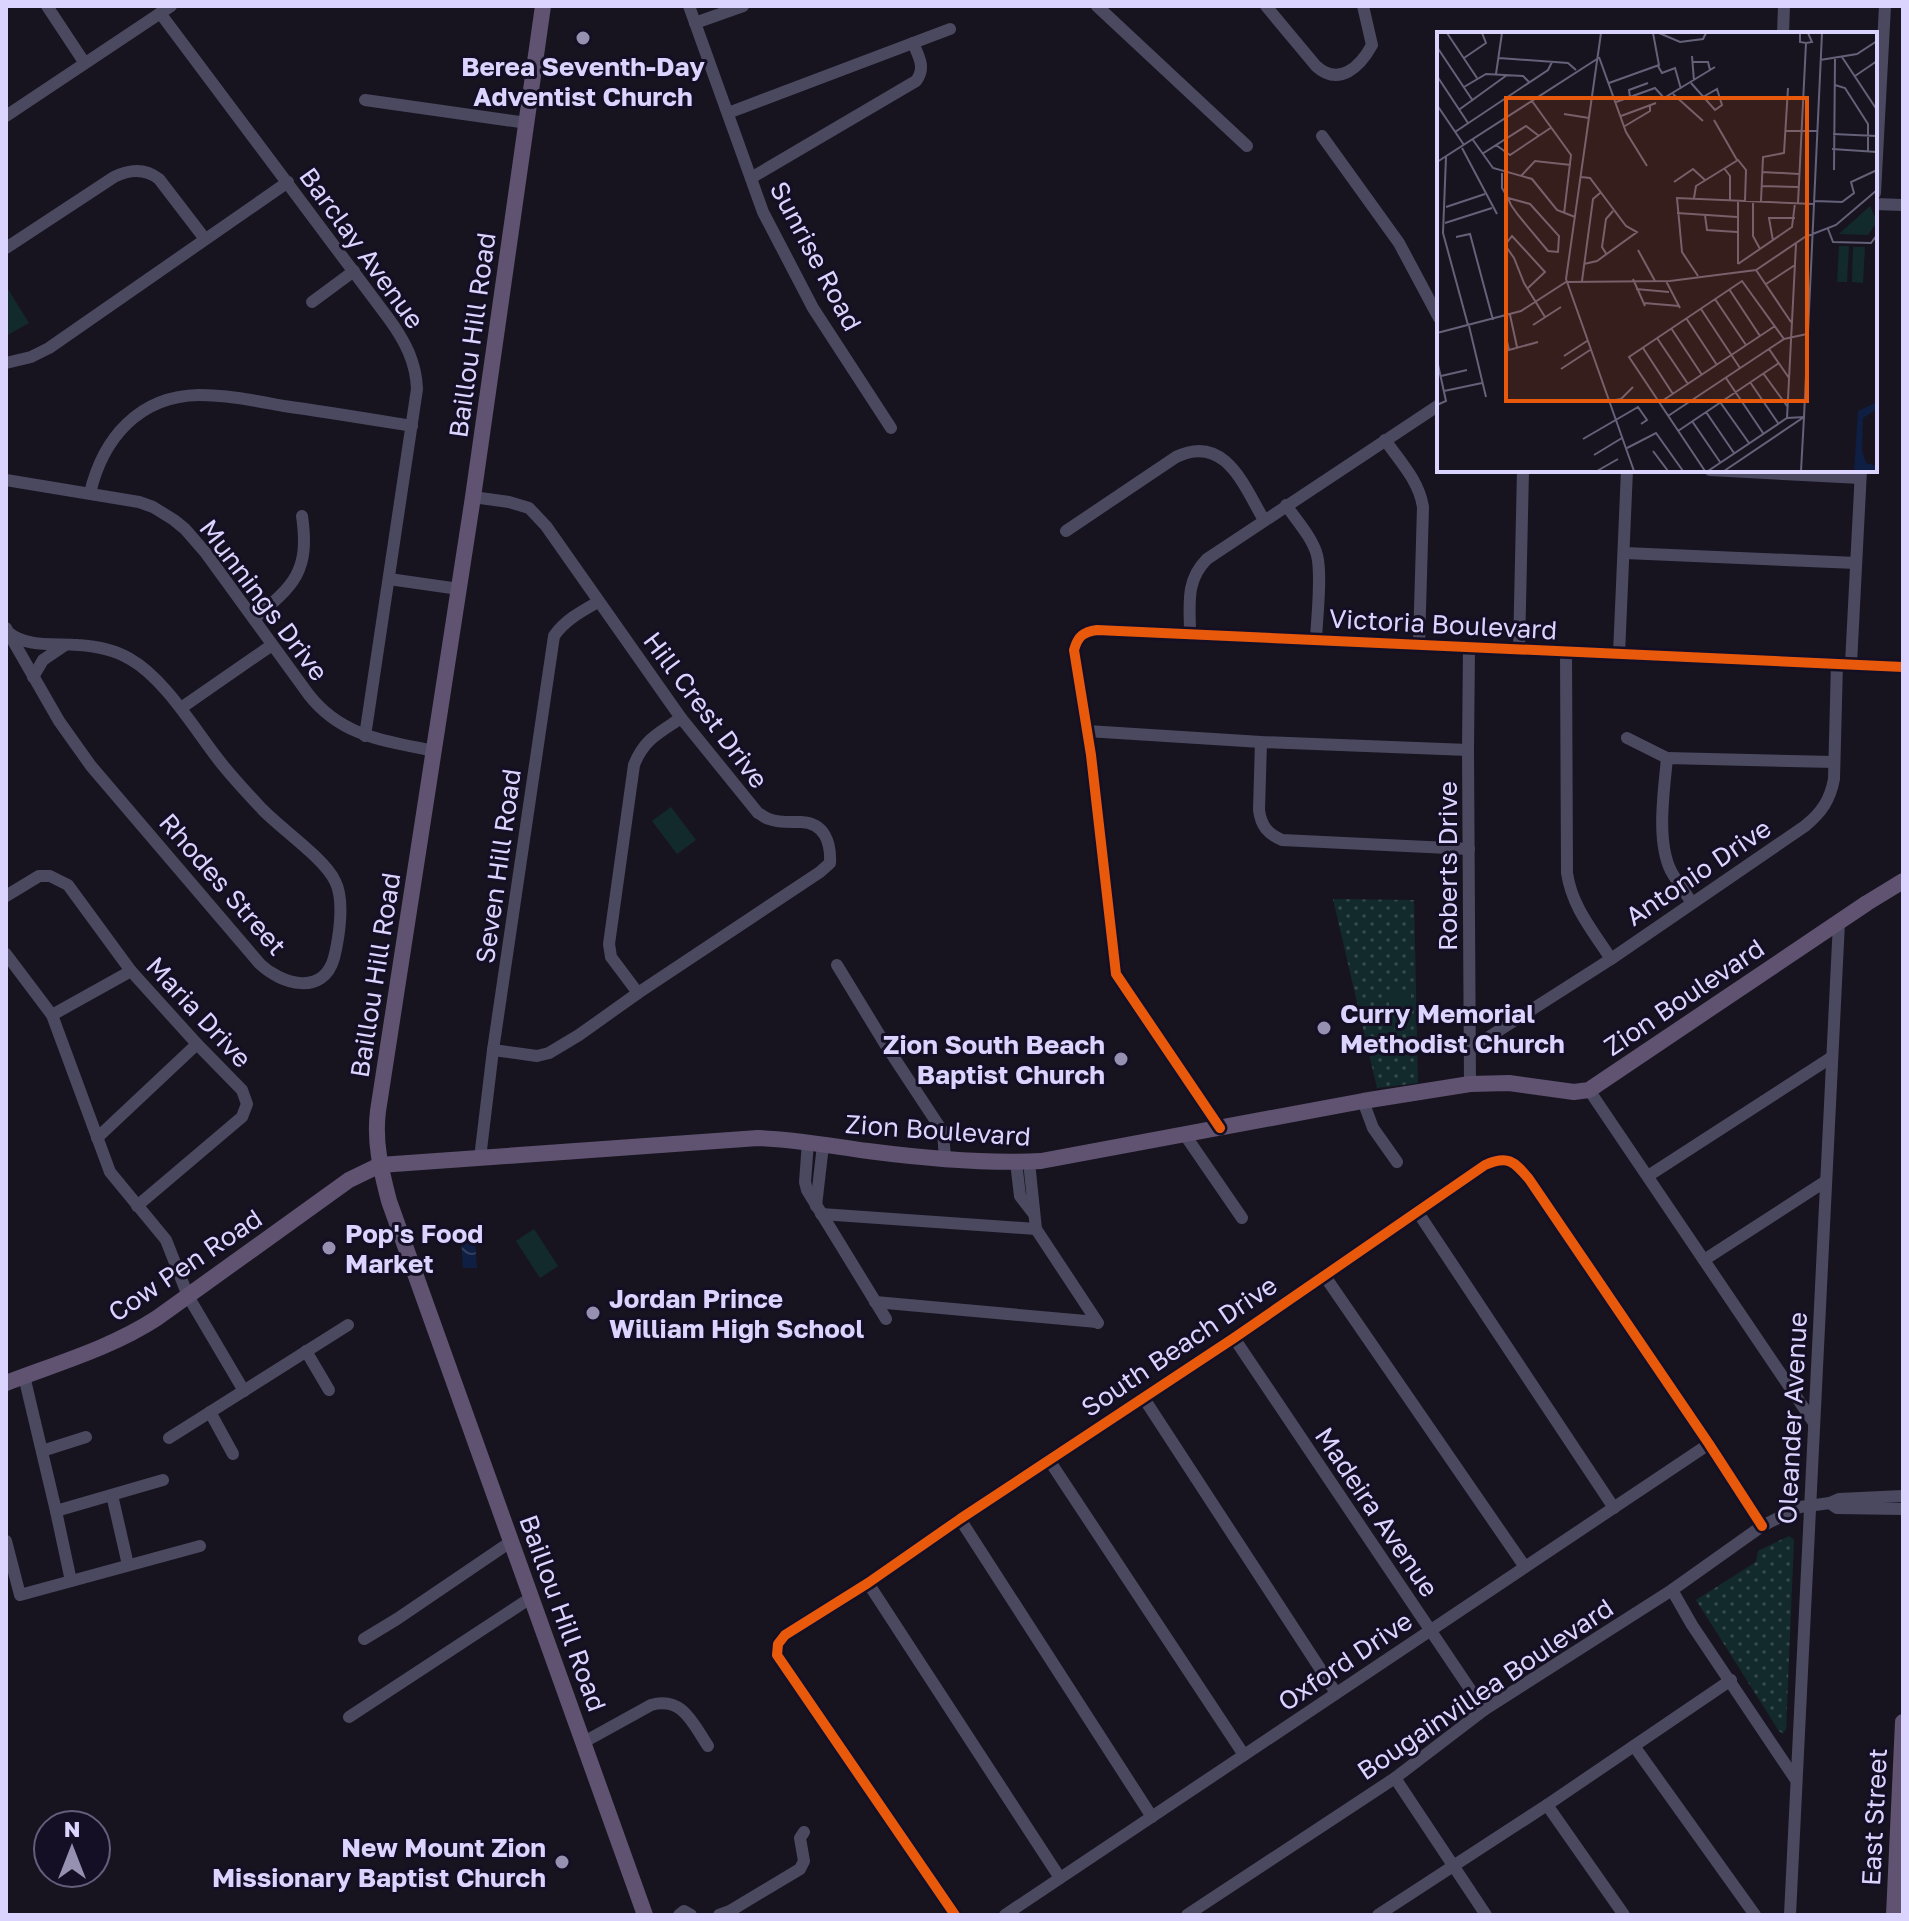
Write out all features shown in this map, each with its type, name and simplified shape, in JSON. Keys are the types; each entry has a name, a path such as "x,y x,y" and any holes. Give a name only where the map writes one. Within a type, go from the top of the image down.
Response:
{"main road":[{"name":"Baillou Hill Road","path":"543,6 473,497 376,1137 389,1201 645,1915"},
{"name":"Zion Boulevard","path":"380,1165 762,1138 895,1154 1022,1162 1051,1160 1470,1084 1509,1083 1564,1092 1589,1090 1903,881"},
{"name":"Cow Pen Road","path":"6,1383 133,1333 349,1180 380,1165"},
{"name":"East Street","path":"1894,1915 1903,1722"}],"street":[{"path":"47,6 84,62"},
{"name":"Sunrise Road","path":"689,6 763,212 813,308 891,428"},
{"path":"695,23 743,6"},
{"path":"1097,6 1247,146"},
{"path":"1266,6 1316,66 1324,73 1334,75 1342,75 1358,64 1372,45 1363,6"},
{"path":"1783,32 1784,6"},
{"path":"1877,156 1885,6"},
{"path":"6,116 165,10"},
{"name":"Barclay Avenue","path":"165,10 397,330 412,359 417,389 365,736"},
{"path":"728,113 950,29"},
{"path":"751,178 916,81 922,63 913,43"},
{"path":"365,100 527,123"},
{"path":"1322,136 1399,243 1437,314"},
{"path":"6,248 114,177 138,170 159,179 205,239"},
{"path":"6,363 21,361 49,348 288,182"},
{"path":"1877,204 1903,205"},
{"path":"312,302 354,271"},
{"path":"90,493 95,473 108,446 122,428 157,404 184,396 225,396 412,426"},
{"path":"1190,634 1190,587 1199,567 1207,559 1437,406"},
{"path":"1385,440 1421,494 1419,644"},
{"path":"1066,531 1188,451 1215,453 1224,459 1238,475 1264,520"},
{"path":"1519,650 1523,472"},
{"path":"1619,654 1627,472"},
{"path":"1786,472 1861,474 1851,664"},
{"name":"Munnings Drive","path":"6,480 139,502 174,520 205,552 317,705 344,727 365,736 434,751"},
{"name":"Hill Crest Drive","path":"473,497 529,508 546,526 681,718 758,813 770,820 807,822 826,834 831,848 830,863 820,872 549,1053 537,1056 493,1050"},
{"path":"1286,505 1317,554 1316,639"},
{"path":"254,619 284,594 300,569 305,544 302,516"},
{"path":"1625,553 1856,563"},
{"path":"389,579 459,589"},
{"name":"Seven Hill Road","path":"480,1158 554,636 560,627 598,602"},
{"name":"Rhodes Street","path":"7,630 26,641 98,648 133,660 181,708 219,761 262,810 333,876 340,904 336,950 329,969 320,978 292,982 276,977 260,964 91,766 59,721 7,630"},
{"name":"Victoria Boulevard","path":"1087,731 1074,650 1077,640 1085,631 1097,630 1903,667"},
{"path":"33,677 43,660 65,645"},
{"path":"181,708 272,645"},
{"name":"Roberts Drive","path":"1469,648 1470,1084"},
{"path":"1566,653 1567,873 1570,891 1579,909 1611,959"},
{"name":"Antonio Drive","path":"1470,1049 1611,959 1818,815 1832,793 1834,779 1837,663"},
{"path":"638,993 611,957 609,944 634,765 647,741 681,718"},
{"path":"1220,1128 1116,974 1087,731 1468,750"},
{"path":"1627,738 1667,758 1834,762"},
{"path":"1261,742 1260,820 1273,836 1282,840 1469,849"},
{"path":"1667,758 1663,825 1665,847 1671,869 1692,903"},
{"name":"Maria Drive","path":"6,896 39,876 50,876 68,885 131,971 242,1090 247,1104 242,1117 137,1206"},
{"name":"Oleander Avenue","path":"1790,1915 1839,922"},
{"path":"6,954 52,1015 110,1172 166,1240 188,1296 244,1391"},
{"path":"837,965 943,1132 945,1158"},
{"path":"52,1015 131,971"},
{"path":"97,1138 197,1044"},
{"path":"1648,1176 1832,1057"},
{"path":"1589,1090 1814,1423"},
{"path":"1363,1101 1373,1128 1397,1162"},
{"path":"1185,1135 1242,1218"},
{"path":"816,1144 819,1210 886,1319"},
{"name":"South Beach Drive","path":"955,1915 777,1655 778,1644 785,1635 868,1583 1234,1338 1485,1165 1498,1159 1508,1160 1529,1179 1762,1526"},
{"path":"875,1302 1099,1325 1036,1229 1022,1162"},
{"path":"1704,1260 1826,1181"},
{"path":"819,1210 1036,1229"},
{"path":"1417,1211 1614,1508"},
{"path":"1324,1275 1525,1567"},
{"path":"169,1438 348,1325"},
{"name":"Madeira Avenue","path":"1234,1338 1484,1710"},
{"path":"306,1351 329,1390"},
{"path":"24,1376 71,1581"},
{"path":"1143,1397 1336,1693"},
{"path":"210,1412 233,1454"},
{"path":"42,1451 86,1437"},
{"name":"Oxford Drive","path":"1005,1915 1709,1444"},
{"path":"1049,1460 1244,1755"},
{"path":"56,1511 163,1480"},
{"path":"112,1495 128,1565"},
{"path":"1830,1503 1859,1497 1903,1496"},
{"path":"1830,1503 1837,1508 1903,1509"},
{"name":"Bougainvillea Boulevard","path":"1187,1915 1395,1778 1484,1710 1672,1590 1762,1526 1810,1505 1830,1503"},
{"path":"960,1519 1152,1817"},
{"path":"6,1541 20,1595 200,1546"},
{"path":"364,1639 512,1541"},
{"path":"868,1583 1060,1878"},
{"path":"1672,1590 1796,1780"},
{"path":"349,1717 532,1597"},
{"path":"1378,1915 1731,1680"},
{"path":"584,1742 651,1705 670,1703 680,1707 689,1717 708,1746"},
{"path":"1634,1746 1755,1915"},
{"path":"1395,1778 1486,1915"},
{"path":"1547,1805 1624,1915"},
{"path":"719,1915 800,1869 804,1861 800,1838 804,1832"},
{"path":"679,1915 684,1911 691,1915"}],"green space":[{"path":"6,286 29,323 6,336"},
{"path":"671,807 696,840 677,854 652,821"},
{"path":"1333,899 1414,900 1418,1083 1377,1088"},
{"path":"1389,990 1411,990 1411,1028 1389,1028"},
{"path":"534,1229 558,1266 540,1278 516,1241"},
{"path":"1789,1536 1794,1540 1786,1729 1783,1734 1696,1600 1756,1562 1758,1551"}],"water":[{"path":"480,1236 480,1241 475,1242 477,1268 463,1268 461,1237"}],"cycle path":[{"path":"1220,1128 1116,974 1091,755 1074,650 1079,638 1097,630 1903,667"},
{"path":"955,1915 777,1655 778,1644 785,1635 868,1583 1234,1338 1485,1165 1505,1160 1519,1168 1529,1179 1762,1526"}],"place":[{"name":"Berea Seventh-Day Adventist Church","path":"583,38"},
{"name":"Curry Memorial Methodist Church","path":"1324,1028"},
{"name":"Zion South Beach Baptist Church","path":"1121,1059"},
{"name":"Pop's Food Market","path":"329,1248"},
{"name":"Jordan Prince William High School","path":"593,1313"},
{"name":"New Mount Zion Missionary Baptist Church","path":"562,1862"}]}
